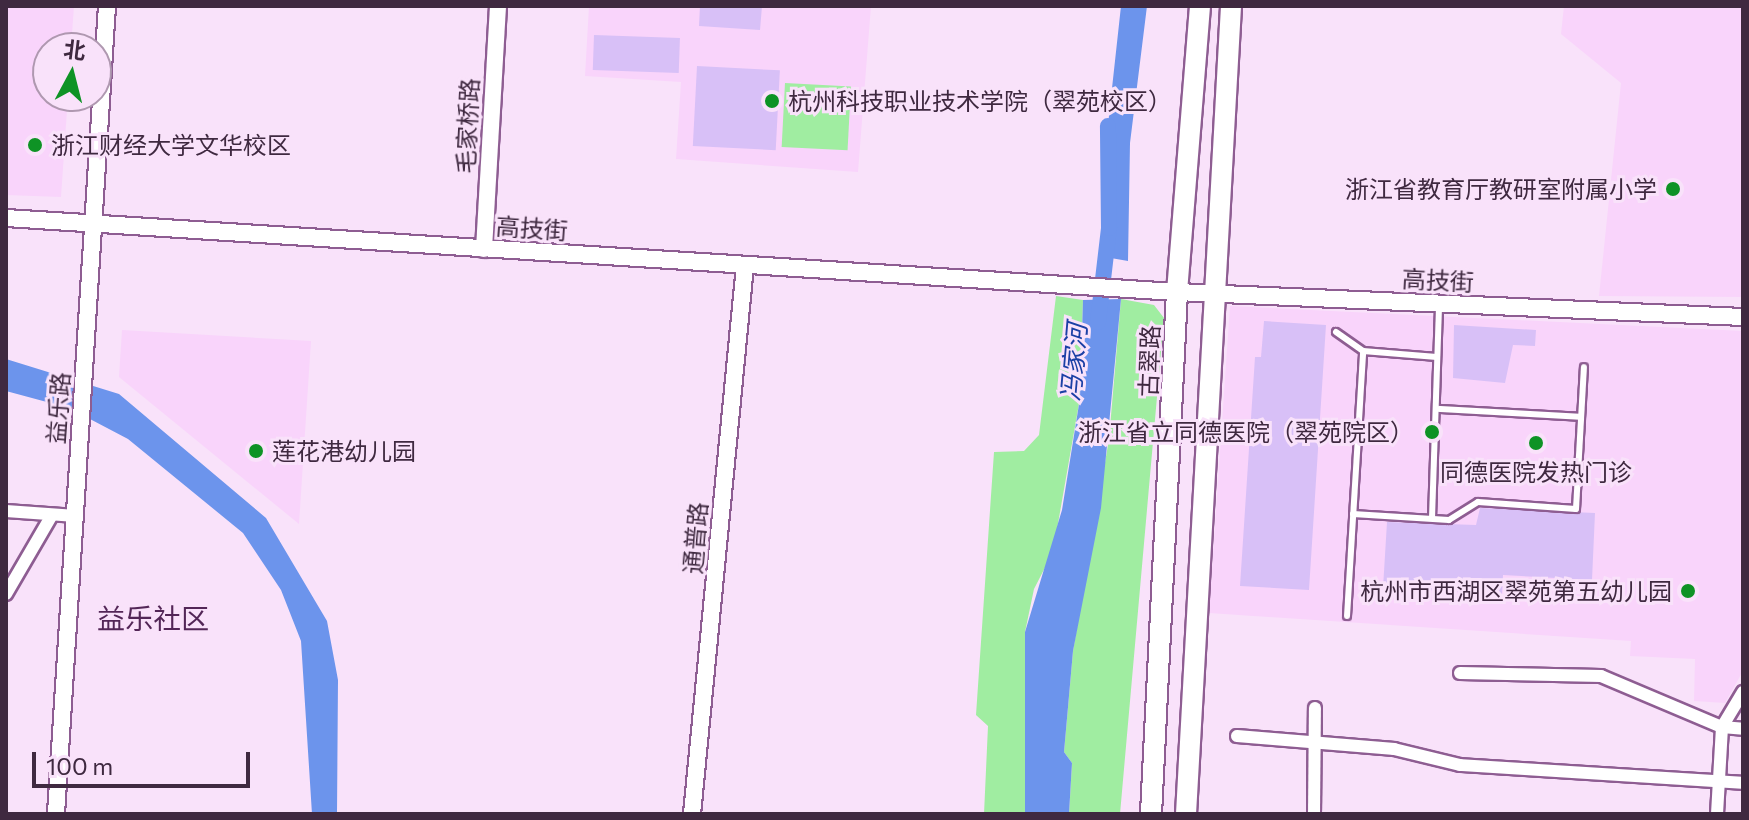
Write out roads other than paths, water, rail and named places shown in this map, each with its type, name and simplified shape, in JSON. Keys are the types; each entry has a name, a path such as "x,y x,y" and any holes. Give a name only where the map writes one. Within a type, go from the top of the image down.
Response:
{"main road":[{"name":"古翠路","path":"1151,814 1177,292 1200,6"},
{"path":"1186,814 1231,6"}],"street":[{"name":"益乐路","path":"56,814 79,434 97,224 107,6"},
{"name":"毛家桥路","path":"484,249 498,6"},
{"name":"高技街","path":"6,218 1131,290 1743,317"},
{"name":"通普路","path":"692,814 745,266"},
{"path":"6,511 76,516"},
{"path":"6,594 52,515"},
{"path":"1460,673 1601,676 1722,727 1743,729"},
{"path":"1717,814 1722,727 1743,692"},
{"path":"1314,814 1310,742 1315,708"},
{"path":"1237,736 1394,749 1460,765 1743,783"}],"lane":[{"path":"1432,518 1439,409 1439,304"},
{"path":"1336,332 1363,351 1437,357"},
{"path":"1347,616 1363,351"},
{"path":"1353,514 1449,520 1478,502 1576,509 1584,367"},
{"path":"1439,409 1581,417"}],"water":[{"path":"1121,6 1147,6 1130,143 1128,261 1105,257 1106,143"},
{"path":"1121,299 1101,508 1073,651 1064,752 1072,763 1069,814 1025,814 1025,632 1062,510 1080,398 1083,300"},
{"path":"6,359 119,394 266,518 327,621 338,680 337,814 312,814 301,641 281,590 243,533 128,439 69,408 6,391"}],"waterway":[{"name":"冯家河","path":"1098,322 1109,228 1108,126"}],"place":[{"name":"杭州科技职业技术学院（翠苑校区）","path":"772,101"},
{"name":"浙江财经大学文华校区","path":"35,145"},
{"name":"浙江省教育厅教研室附属小学","path":"1673,189"},
{"name":"浙江省立同德医院（翠苑院区）","path":"1432,432"},
{"name":"同德医院发热门诊","path":"1536,443"},
{"name":"莲花港幼儿园","path":"256,451"},
{"name":"杭州市西湖区翠苑第五幼儿园","path":"1688,591"}],"district":[{"name":"益乐社区","path":"153,618"}]}
